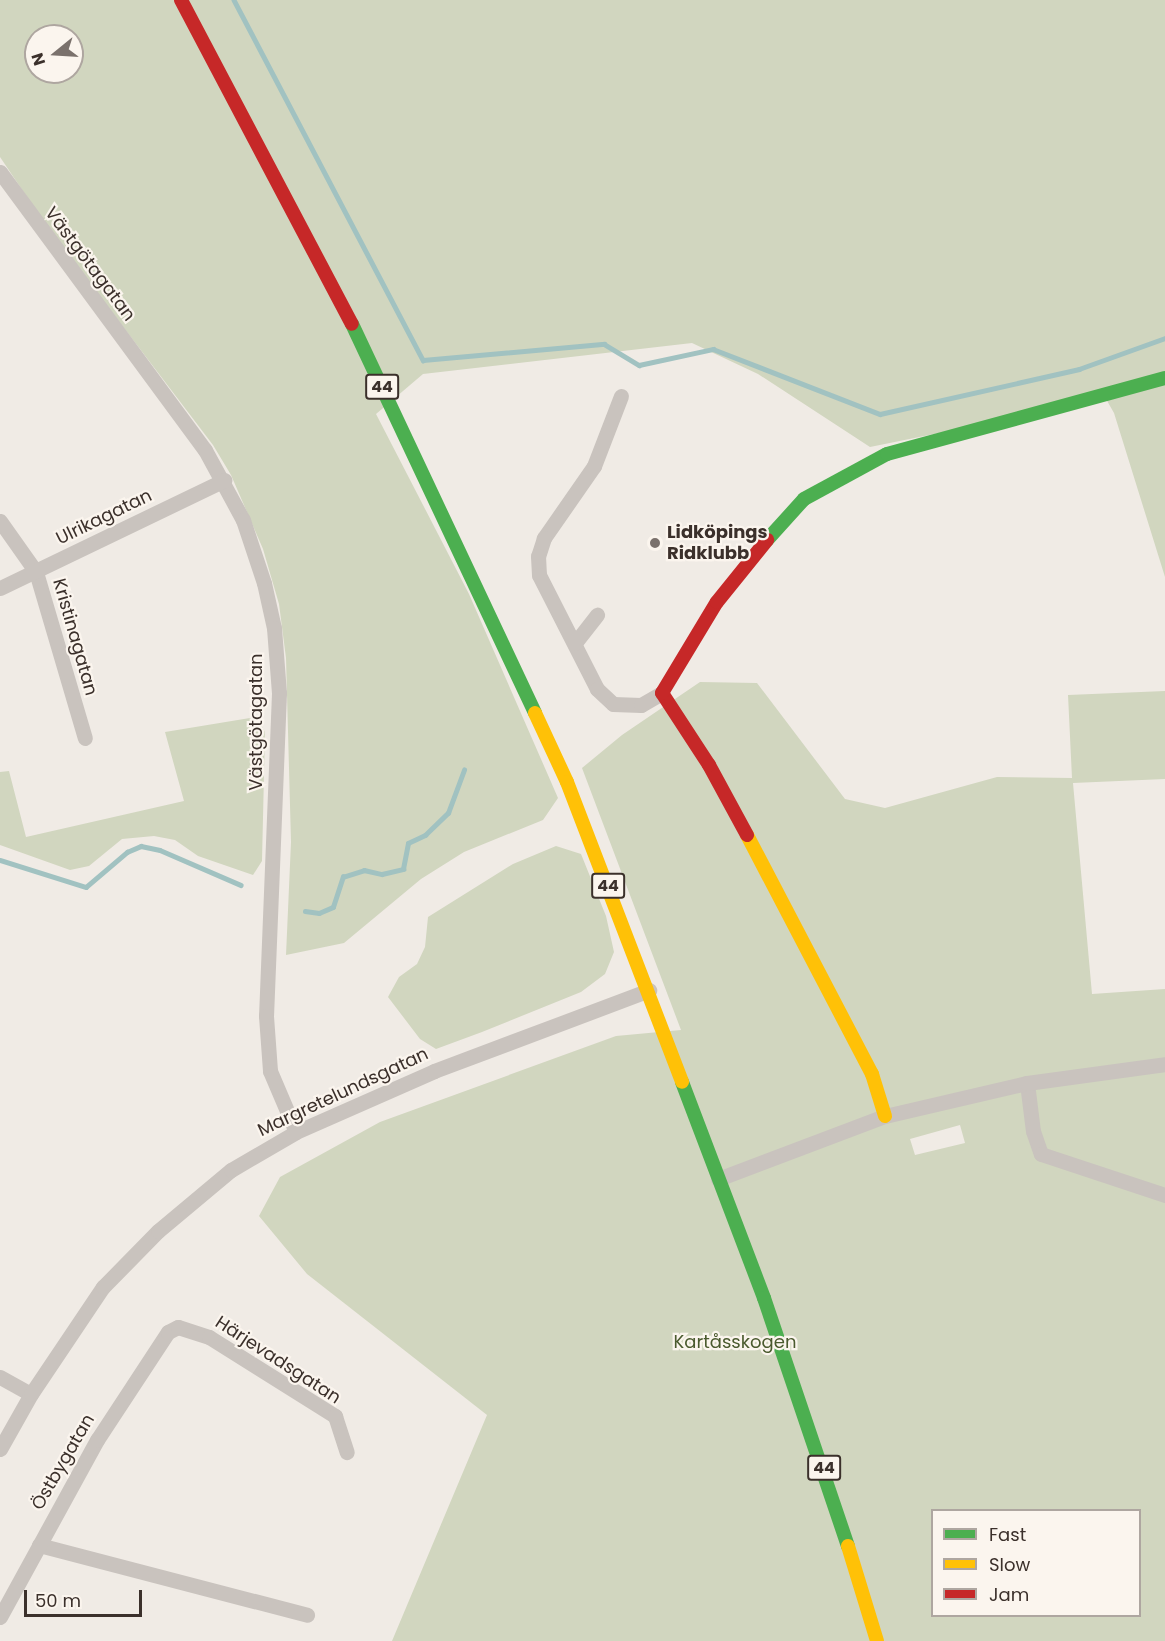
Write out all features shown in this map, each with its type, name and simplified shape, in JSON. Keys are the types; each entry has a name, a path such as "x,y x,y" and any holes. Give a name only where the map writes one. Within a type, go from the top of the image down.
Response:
{"main road":[{"name":"44","path":"181,0 343,305 449,524 567,782 649,990 717,1179 764,1298 831,1489 877,1641"},
{"path":"885,1116 872,1074 830,991 709,765 662,693 717,602 767,540 804,500 842,475 887,454 949,435 1165,378"}],"street":[{"name":"Västgötagatan","path":"0,172 41,232 187,424 224,480 264,583 277,659 277,759 266,1016 270,1071 296,1132"},
{"path":"621,396 594,466 544,538 538,556 539,575 597,688 613,704 641,705 662,693"},
{"name":"Ulrikagatan","path":"0,588 224,480"},
{"name":"Kristinagatan","path":"0,521 36,572 85,738"},
{"path":"575,643 597,615"},
{"name":"Margretelundsgatan","path":"0,1449 31,1394 81,1315 130,1258 231,1170 296,1132 434,1071 649,990"},
{"path":"717,1179 885,1116 1027,1083 1165,1064"},
{"path":"1027,1083 1032,1131 1041,1154 1165,1195"},
{"name":"Härjevadsgatan","path":"168,1332 187,1327 209,1337 335,1416 347,1452"},
{"name":"Östbygatan","path":"0,1617 97,1440 168,1332"},
{"path":"0,1377 31,1394"},
{"path":"39,1545 307,1615"}],"green space":[{"path":"0,0 1165,0 1165,577 1114,413 1106,399 870,447 758,374 692,343 423,374 376,414 469,594 558,798 543,820 464,852 421,879 344,943 286,955 291,842 286,658 279,604 263,549 231,475 213,445 48,228 0,157"},
{"name":"Kartåsskogen","path":"700,682 757,683 845,799 885,808 997,777 1072,778 1068,695 1165,691 1165,779 1073,783 1092,994 1165,989 1165,1641 392,1641 487,1415 307,1274 259,1216 280,1177 380,1122 616,1036 681,1030 582,768 622,735","holes":["960,1125 965,1143 915,1155 910,1139"]},
{"path":"256,717 265,732 262,861 253,875 198,856 175,840 154,836 122,839 89,866 70,870 0,845 0,772 9,771 26,837 184,801 165,732"},
{"path":"556,846 581,854 606,916 614,952 605,974 581,992 436,1049 420,1039 388,997 399,977 417,964 425,947 428,917 513,864"}],"waterway":[{"path":"234,0 423,360 604,344 639,365 713,349 880,414 1079,369 1165,338"},
{"path":"305,911 319,913 333,907 343,877 364,870 382,874 403,869 408,843 425,835 448,813 464,770"},
{"path":"0,860 86,887 127,852 141,846 160,850 241,885"}],"traffic: fast":[{"path":"352,324 535,713"},
{"path":"767,540 804,499 887,454 1165,378"},
{"path":"682,1082 764,1298 848,1546"}],"traffic: slow":[{"path":"535,713 567,782 682,1082"},
{"path":"747,835 872,1074 885,1116"},
{"path":"848,1546 877,1641"}],"traffic: jam":[{"path":"181,0 352,324"},
{"path":"747,835 709,765 662,693 717,602 767,540"}],"place":[{"name":"Lidköpings Ridklubb","path":"655,543"}]}
